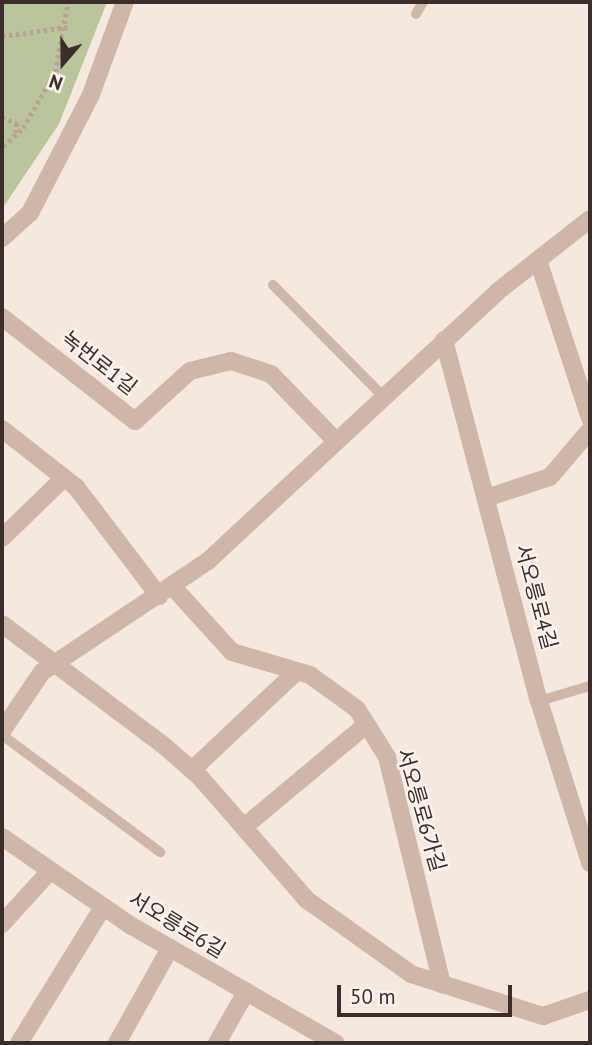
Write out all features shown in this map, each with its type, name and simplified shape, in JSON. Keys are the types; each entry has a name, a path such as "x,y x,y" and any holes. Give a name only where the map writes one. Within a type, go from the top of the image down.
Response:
{"street":[{"path":"2,238 30,213 90,97 125,2"},
{"path":"2,733 55,664 209,560 444,340 590,219"},
{"path":"538,260 590,418"},
{"name":"녹번로1길","path":"2,317 135,421 190,371 231,361 271,374 335,440"},
{"name":"서오릉로4길","path":"444,340 539,701 590,863"},
{"path":"2,429 64,478 166,591"},
{"path":"486,498 550,477 590,430"},
{"path":"2,538 64,478"},
{"name":"서오릉로6가길","path":"166,591 232,652 296,672 357,709 387,757 442,984"},
{"path":"2,624 192,770 307,900 411,974 543,1016 590,1000"},
{"path":"192,770 296,672"},
{"path":"244,827 366,725"},
{"name":"서오릉로6길","path":"2,836 103,907 326,1041"},
{"path":"2,924 50,871"},
{"path":"19,1043 103,907"},
{"path":"117,1043 170,948"},
{"path":"217,1043 246,992"}],"lane":[{"path":"416,14 423,2"},
{"path":"273,285 383,397"},
{"path":"539,701 590,686"},
{"path":"2,733 160,852"}],"path":[{"path":"3,146 16,134 55,72 67,27 68,2"},
{"path":"2,36 67,27"},
{"path":"2,117 17,123 16,134"}],"green space":[{"path":"2,2 107,2 59,124 2,209"}]}
